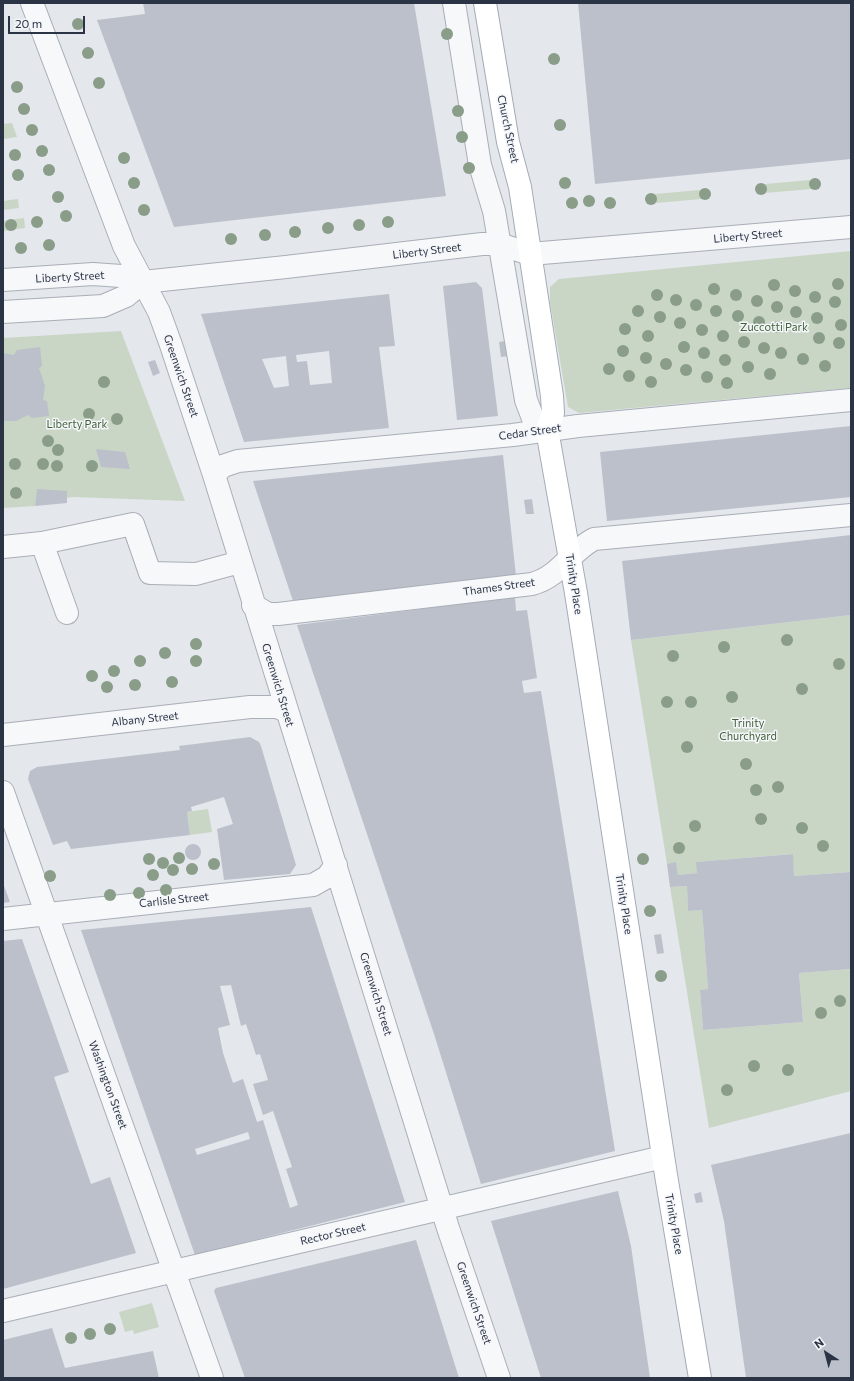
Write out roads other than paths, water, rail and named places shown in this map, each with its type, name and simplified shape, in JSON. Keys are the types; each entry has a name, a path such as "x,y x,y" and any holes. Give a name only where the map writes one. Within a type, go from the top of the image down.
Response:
{"main road":[{"name":"Church Street","path":"485,3 508,142 520,187 530,254"},
{"name":"Trinity Place","path":"530,254 552,396 553,413 547,430 570,559 663,1157 700,1378"}],"street":[{"name":"Greenwich Street","path":"32,3 122,240 159,312 214,475 253,605 336,865 442,1209 499,1378"},
{"path":"454,3 480,165 494,211 526,400 534,421 547,430"},
{"name":"Liberty Street","path":"3,280 93,274 121,276 143,282 499,244 530,254 851,227"},
{"path":"3,312 103,306 126,296 143,282"},
{"name":"Cedar Street","path":"214,475 223,466 238,460 851,400"},
{"name":"Thames Street","path":"253,605 268,614 278,614 532,584 546,579 570,559 580,548 594,539 851,515"},
{"path":"3,547 42,543 133,524 150,573 196,574 240,562"},
{"path":"42,543 66,613"},
{"name":"Albany Street","path":"3,735 250,707 277,707 286,711"},
{"name":"Washington Street","path":"3,792 212,1378"},
{"name":"Carlisle Street","path":"3,919 313,884 327,877 336,865"},
{"name":"Rector Street","path":"3,1311 663,1157"}],"park label":[{"name":"Zuccotti Park","path":"774,327"},
{"name":"Liberty Park","path":"77,424"},
{"name":"Trinity Churchyard","path":"748,729"}]}
